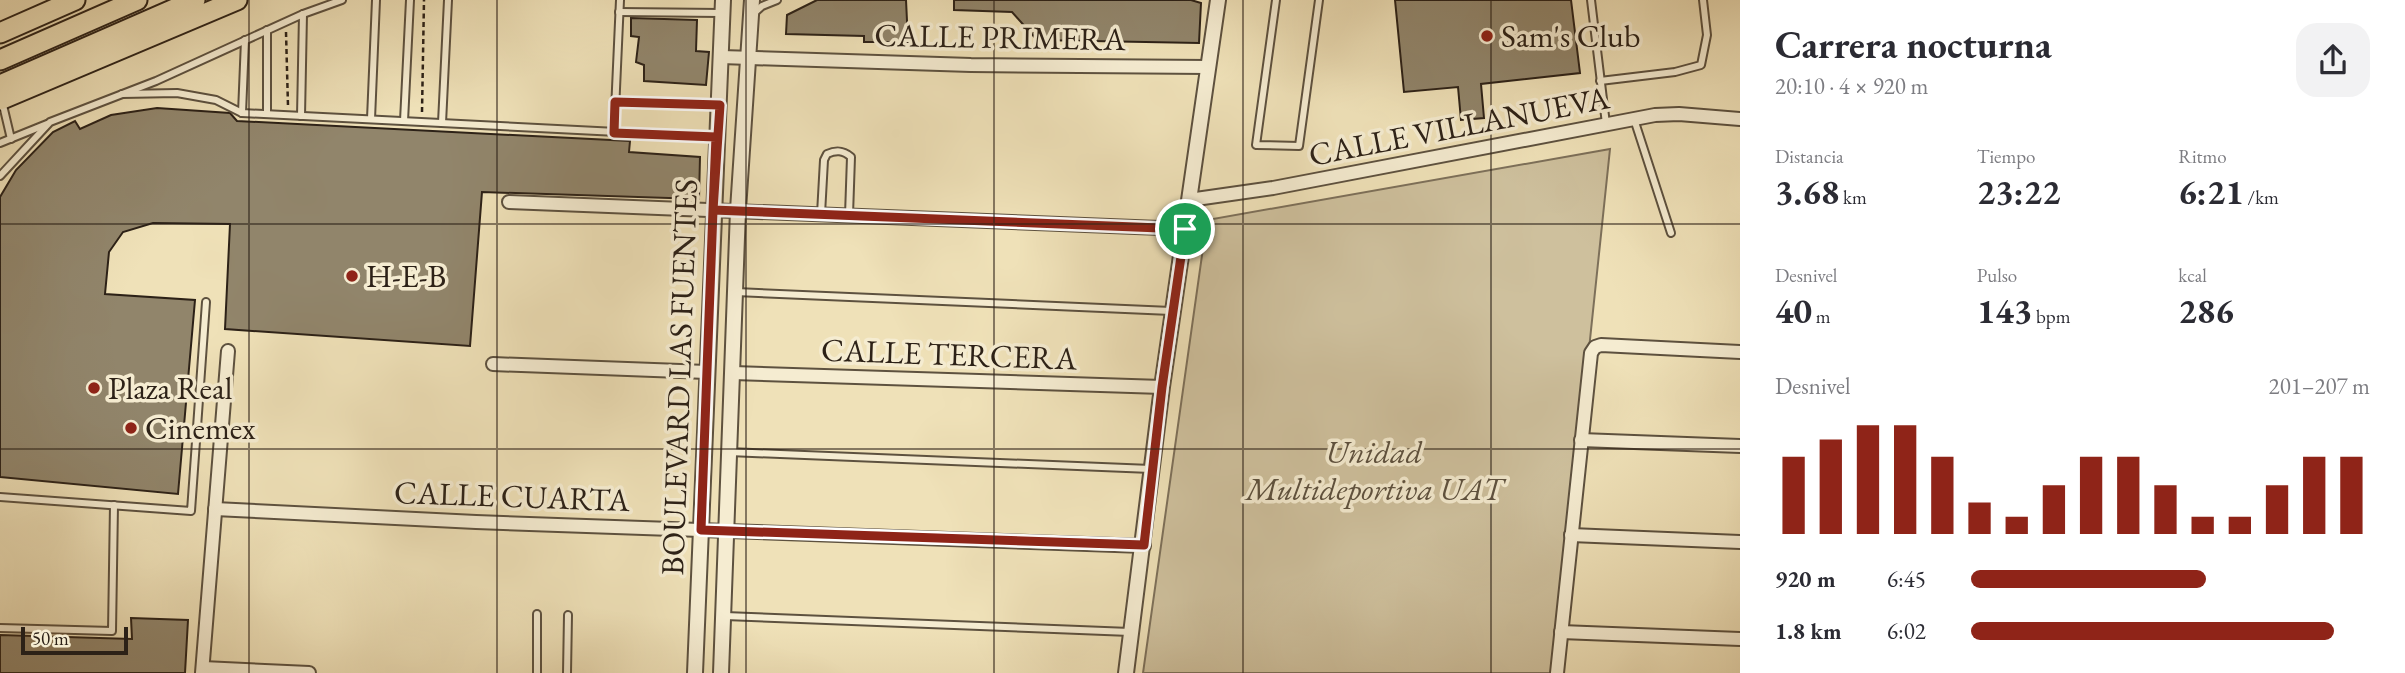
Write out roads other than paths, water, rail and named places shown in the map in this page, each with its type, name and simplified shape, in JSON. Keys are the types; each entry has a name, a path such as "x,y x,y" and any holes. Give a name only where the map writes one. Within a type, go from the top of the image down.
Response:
{"main road":[{"path":"0,33 75,0"},
{"path":"0,60 136,0"},
{"path":"1,95 195,0"},
{"path":"1,95 237,0"},
{"path":"0,70 29,57 38,43"}],"street":[{"path":"1126,673 1162,387 1218,0"},
{"name":"BOULEVARD LAS FUENTES","path":"695,673 723,7"},
{"name":"BOULEVARD LAS FUENTES","path":"721,673 738,210 752,8"},
{"name":"CALLE PRIMERA","path":"721,57 971,65 1208,67"},
{"name":"CALLE VILLANUEVA","path":"1189,200 1273,188 1634,119 1679,114 1740,119"},
{"path":"509,202 1185,229"},
{"path":"1557,673 1591,353 1595,347 1601,345 1740,352"},
{"path":"228,351 202,670 309,673"},
{"path":"493,364 708,372"},
{"name":"CALLE TERCERA","path":"733,373 1162,387"},
{"path":"1581,440 1740,446"},
{"name":"CALLE CUARTA","path":"215,509 476,522 1144,545"},
{"path":"1571,535 1740,542"},
{"path":"1561,632 1740,639"}],"lane":[{"path":"0,144 122,94 303,14 342,0"},
{"path":"372,119 376,0"},
{"path":"404,121 410,0"},
{"path":"442,123 448,0"},
{"path":"614,133 620,0"},
{"path":"752,8 777,0"},
{"path":"1276,0 1256,145 1299,146 1319,0"},
{"path":"1591,0 1606,124"},
{"path":"1600,81 1675,72 1701,65 1707,35 1703,0"},
{"path":"619,12 723,7"},
{"path":"301,116 303,14"},
{"path":"267,30 267,114"},
{"path":"242,113 245,40"},
{"path":"122,94 177,93 216,100 242,113 716,137"},
{"path":"1,95 11,139"},
{"path":"615,102 720,105"},
{"path":"1634,119 1671,233"},
{"path":"0,176 50,122"},
{"path":"821,214 824,160 827,154 834,151 845,152 850,157 849,215"},
{"path":"736,292 1174,311"},
{"path":"0,497 191,511 206,302"},
{"path":"729,452 1153,469"},
{"path":"0,628 112,631 114,505"},
{"path":"537,614 537,673"},
{"path":"567,673 568,615"},
{"path":"723,616 1132,632"}],"place":[{"name":"Sam's Club","path":"1487,36"},
{"name":"H-E-B","path":"352,276"},
{"name":"Plaza Real","path":"94,388"},
{"name":"Cinemex","path":"131,428"}],"park label":[{"name":"Unidad Multideportiva UAT","path":"1374,470"}]}
